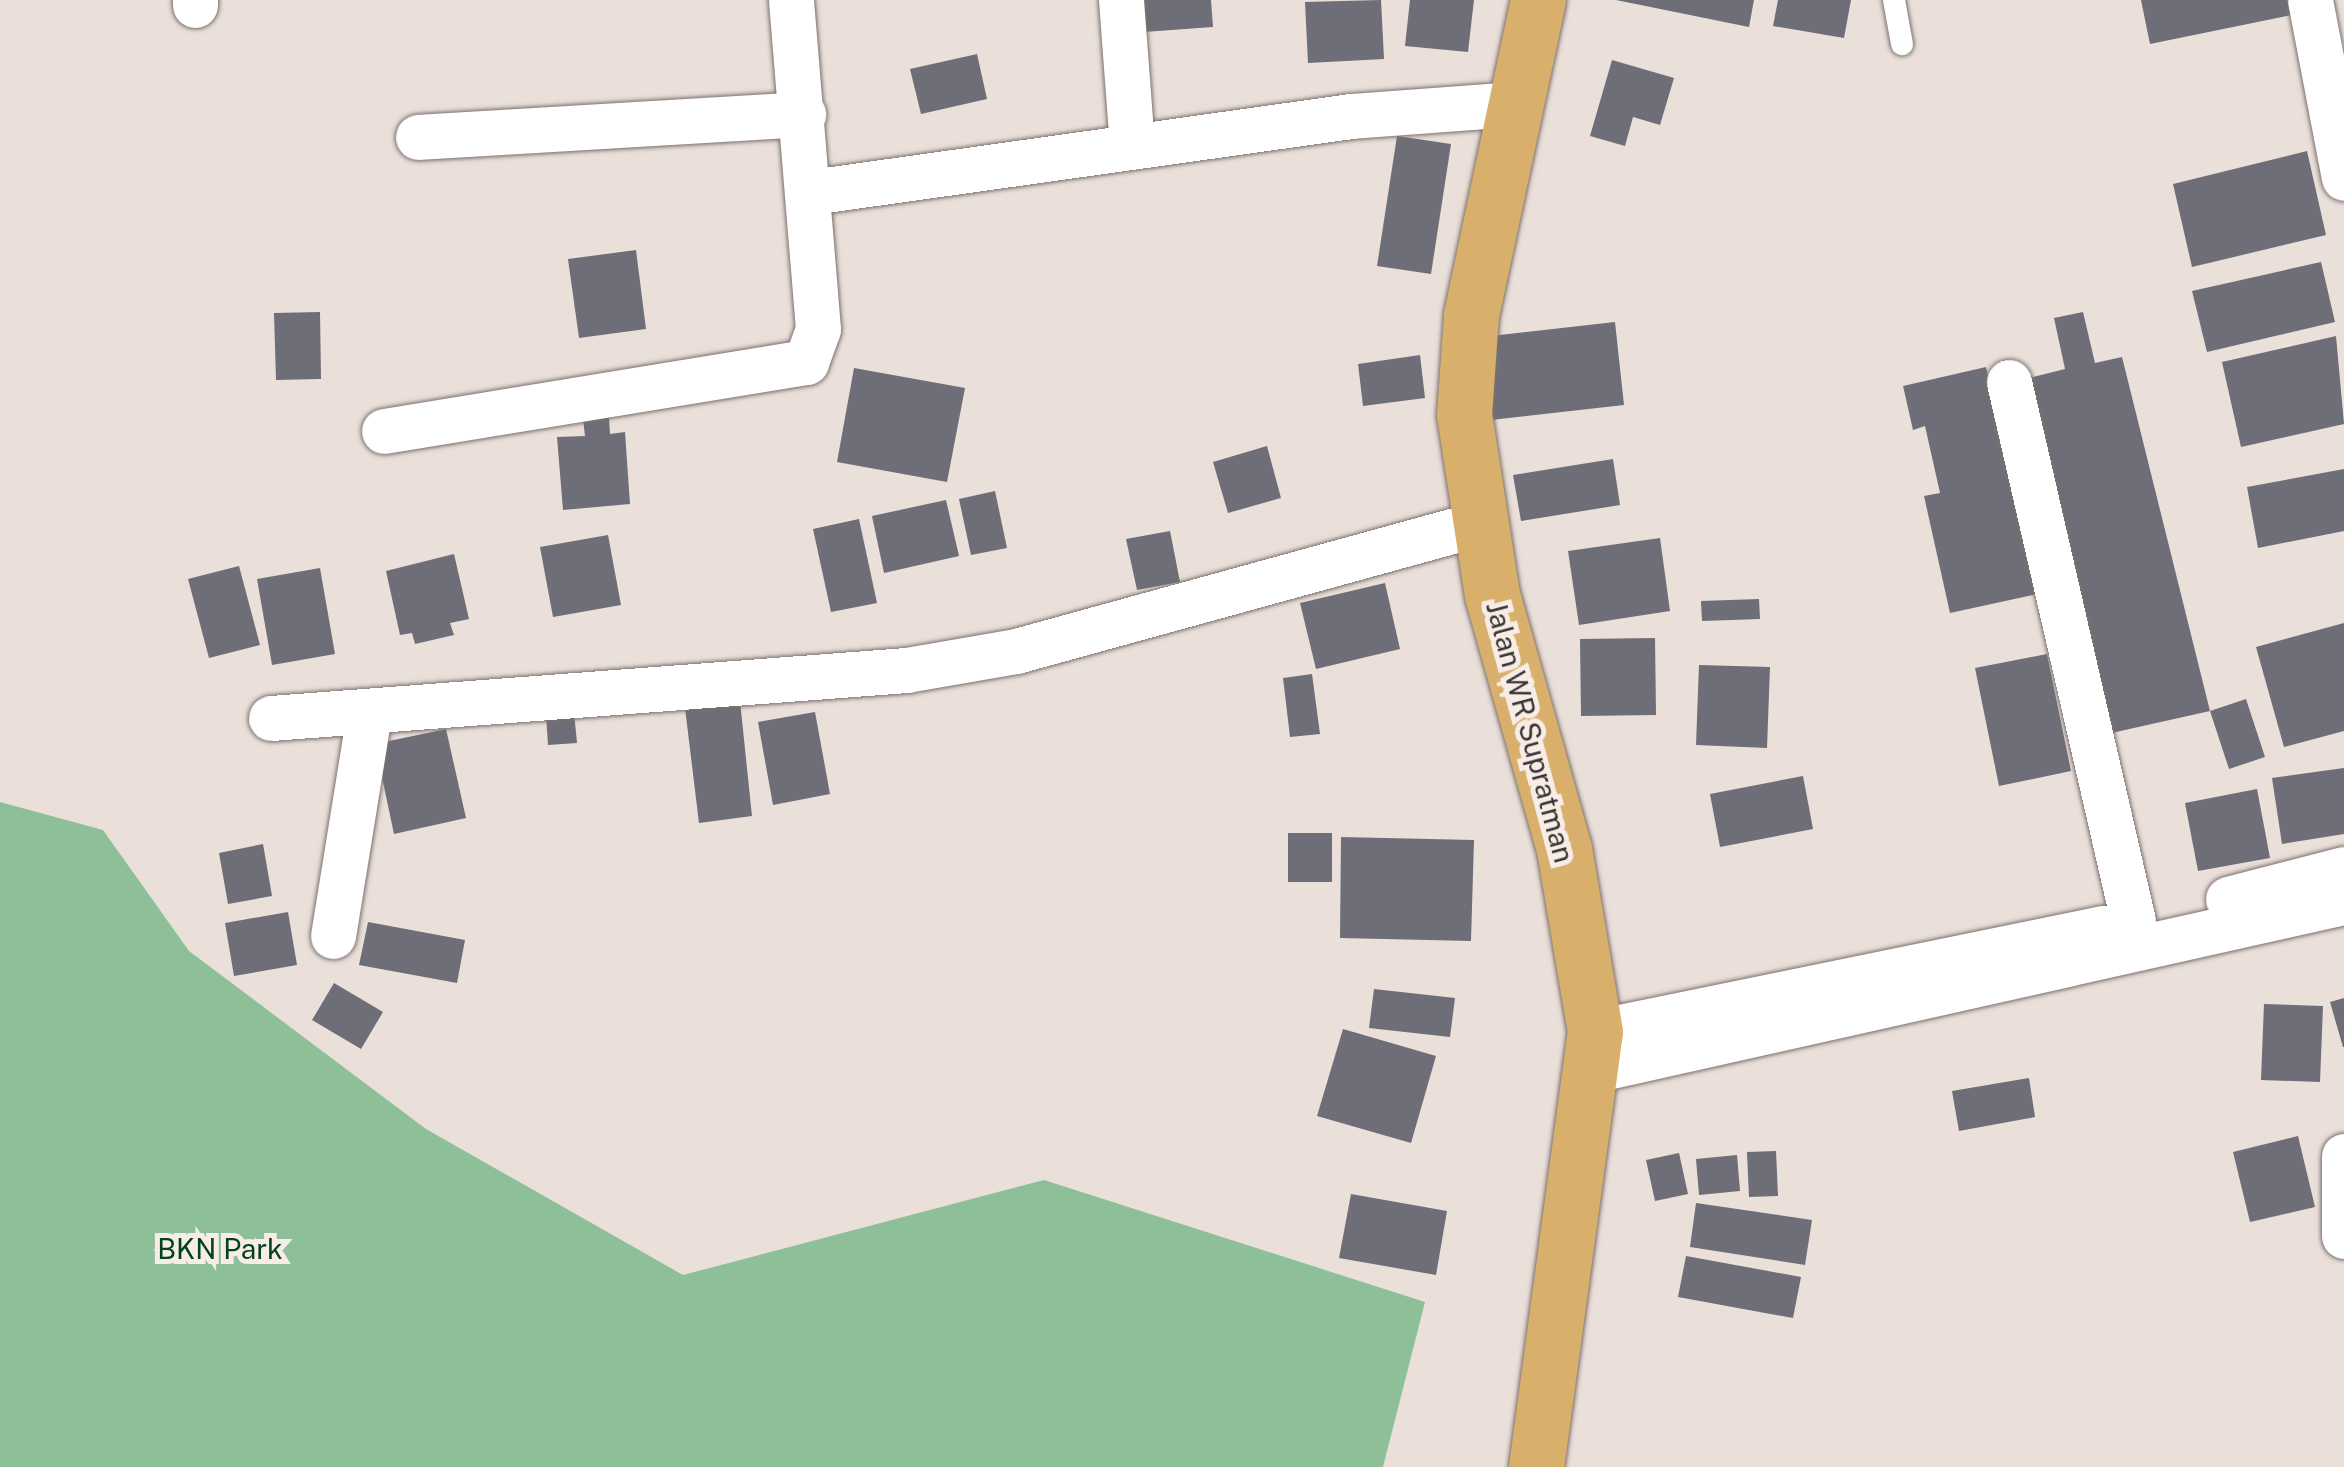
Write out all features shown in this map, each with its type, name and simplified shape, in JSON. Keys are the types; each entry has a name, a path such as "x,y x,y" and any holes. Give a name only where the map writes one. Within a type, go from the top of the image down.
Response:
{"highway":[{"name":"Jalan WR Supratman","path":"1536,1467 1594,1051 1564,849 1478,524 1465,364 1514,104 1538,0"}],"street":[{"path":"384,431 806,362 818,328 811,192 791,0"},
{"path":"1121,0 1132,148"},
{"path":"2310,0 2344,178"},
{"path":"811,192 1132,148 1514,104"},
{"path":"418,137 803,114"},
{"path":"2010,382 2133,921"},
{"path":"271,718 369,714 925,667 1016,651 1478,524"},
{"path":"333,936 369,714"},
{"path":"1594,1051 2344,869"},
{"path":"1594,1051 2344,902"},
{"path":"2344,1156 2344,1236"}],"lane":[{"path":"1894,0 1902,44"}],"green space":[{"name":"BKN Park","path":"0,802 103,830 189,951 426,1129 683,1275 1044,1180 1425,1302 1383,1467 0,1467"}],"building":[{"path":"1128,0 1211,0 1213,27 1130,33"},
{"path":"1381,0 1384,59 1308,63 1305,2"},
{"path":"1410,0 1474,0 1468,52 1405,46"},
{"path":"1616,0 1754,0 1749,27"},
{"path":"1778,0 1851,0 1844,38 1773,26"},
{"path":"2141,0 2293,0 2296,14 2150,44"},
{"path":"977,54 987,99 921,114 910,69"},
{"path":"1612,60 1674,78 1660,125 1633,117 1625,146 1590,136"},
{"path":"1397,136 1451,144 1431,274 1377,266"},
{"path":"2307,151 2326,235 2192,267 2173,184"},
{"path":"636,250 646,329 579,338 568,259"},
{"path":"2321,262 2335,322 2207,352 2192,291"},
{"path":"320,312 321,379 276,380 274,313"},
{"path":"2083,312 2095,363 2122,357 2210,711 2107,734 2029,378 2065,369 2054,318"},
{"path":"1615,322 1624,405 1491,420 1482,337"},
{"path":"2336,336 2344,424 2241,447 2222,362"},
{"path":"1420,355 1425,398 1363,406 1358,364"},
{"path":"1986,367 2038,594 1950,613 1924,496 1940,493 1925,426 1913,430 1903,386"},
{"path":"854,368 965,388 947,482 837,462"},
{"path":"609,417 610,434 625,432 630,504 563,510 557,437 585,436 583,419"},
{"path":"1267,446 1281,498 1228,513 1213,462"},
{"path":"1613,459 1620,505 1521,521 1513,475"},
{"path":"2344,469 2344,531 2258,548 2247,487"},
{"path":"995,491 1007,548 971,555 959,499"},
{"path":"946,500 959,556 884,573 872,516"},
{"path":"859,519 877,603 831,612 813,529"},
{"path":"1170,531 1180,582 1137,590 1126,539"},
{"path":"608,535 621,605 553,617 540,547"},
{"path":"1660,538 1670,611 1579,625 1568,551"},
{"path":"454,554 469,619 450,623 454,635 415,644 412,633 400,635 386,571"},
{"path":"239,566 260,645 209,658 188,579"},
{"path":"320,568 335,654 272,665 257,579"},
{"path":"1385,583 1400,649 1316,669 1300,603"},
{"path":"1759,599 1760,619 1702,621 1701,601"},
{"path":"2344,623 2344,731 2284,747 2256,647"},
{"path":"1655,638 1656,715 1581,716 1580,639"},
{"path":"2047,654 2071,771 1999,786 1975,668"},
{"path":"1699,665 1770,667 1767,748 1696,745"},
{"path":"1312,674 1320,734 1290,737 1283,678"},
{"path":"2246,699 2265,757 2229,769 2210,711"},
{"path":"740,701 752,816 699,823 685,708"},
{"path":"574,712 577,743 548,745 546,714"},
{"path":"815,712 830,794 773,805 758,722"},
{"path":"446,729 466,818 394,834 375,744"},
{"path":"2344,768 2344,834 2282,844 2272,778"},
{"path":"1803,776 1813,829 1720,847 1710,794"},
{"path":"2257,789 2270,858 2198,871 2185,803"},
{"path":"1288,833 1332,833 1332,882 1288,882"},
{"path":"1341,837 1474,840 1471,941 1340,938"},
{"path":"263,844 272,896 228,904 219,853"},
{"path":"288,912 297,965 234,976 225,923"},
{"path":"368,922 465,940 457,983 359,965"},
{"path":"334,983 383,1012 361,1049 312,1020"},
{"path":"1374,989 1455,998 1450,1037 1369,1028"},
{"path":"2344,998 2344,1047 2343,1047 2330,1002"},
{"path":"2264,1004 2323,1006 2320,1082 2261,1080"},
{"path":"1343,1029 1436,1056 1411,1143 1317,1116"},
{"path":"2029,1078 2035,1117 1959,1131 1952,1091"},
{"path":"2298,1136 2315,1207 2250,1222 2233,1152"},
{"path":"1776,1151 1778,1196 1749,1197 1747,1152"},
{"path":"1679,1153 1688,1194 1655,1201 1646,1160"},
{"path":"1737,1155 1740,1191 1699,1195 1696,1159"},
{"path":"1351,1194 1447,1211 1436,1275 1339,1258"},
{"path":"1696,1203 1812,1220 1805,1265 1690,1247"},
{"path":"1686,1256 1801,1277 1793,1318 1678,1297"}]}
